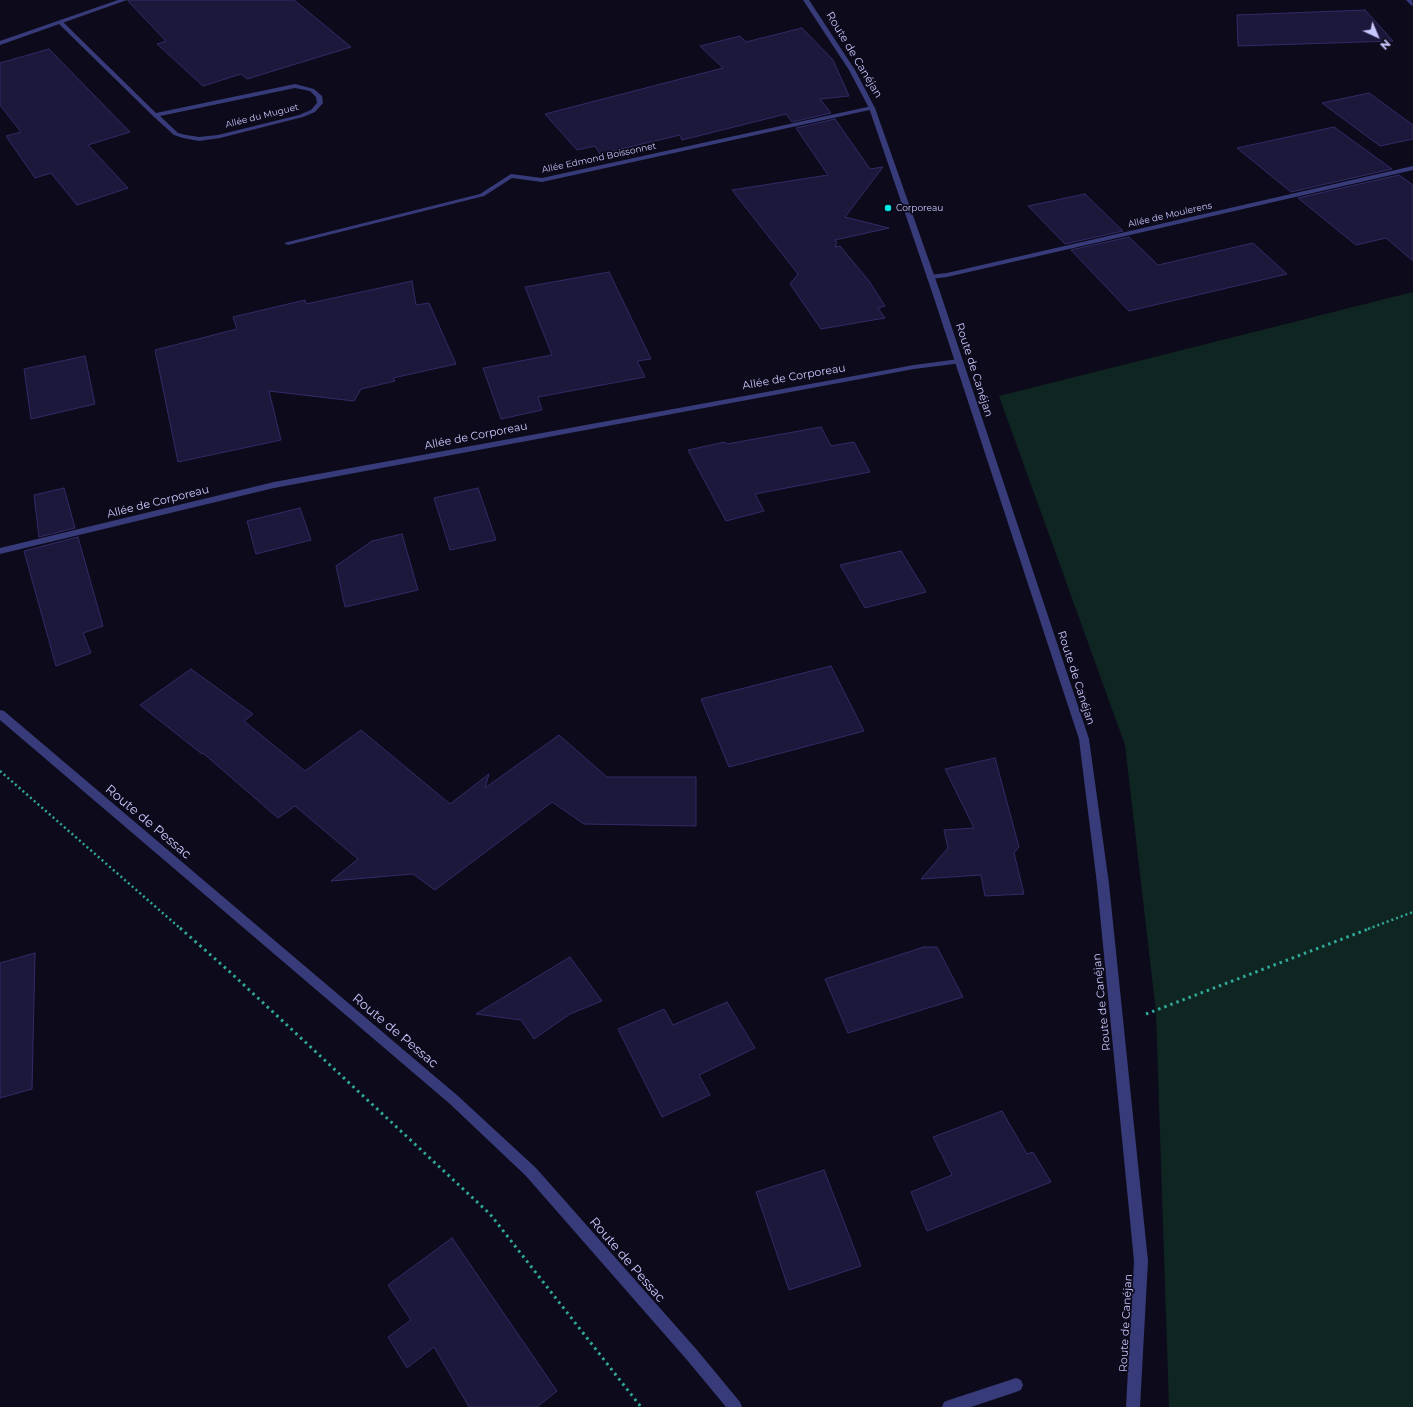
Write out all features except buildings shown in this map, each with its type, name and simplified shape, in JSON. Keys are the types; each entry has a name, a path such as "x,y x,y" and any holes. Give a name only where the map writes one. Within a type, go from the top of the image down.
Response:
{"street":[{"path":"0,42 124,0"},
{"name":"Route de Canéjan","path":"806,0 852,70 872,108 959,361 1084,739 1103,884 1141,1261 1133,1407"},
{"path":"1409,0 1413,4"},
{"name":"Allée du Muguet","path":"60,22 155,115 176,134 185,137 208,139 301,116 313,111 320,103 319,96 312,90 295,86 155,115"},
{"name":"Allée Edmond Boissonnet","path":"288,243 482,195 511,176 542,180 872,108"},
{"name":"Allée de Moulerens","path":"930,277 947,275 1413,168"},
{"name":"Allée de Corporeau","path":"0,551 274,485 906,368 959,361"},
{"name":"Route de Pessac","path":"0,714 454,1100 531,1172 692,1354 735,1407"},
{"path":"949,1407 1016,1385"}],"path":[{"path":"0,771 230,972 490,1214 558,1298 641,1407"},
{"path":"1117,1025 1413,912"}],"green space":[{"path":"1413,292 1413,1407 1169,1407 1156,1012 1125,745 999,396"}],"place":[{"name":"Corporeau","path":"888,208"}]}
